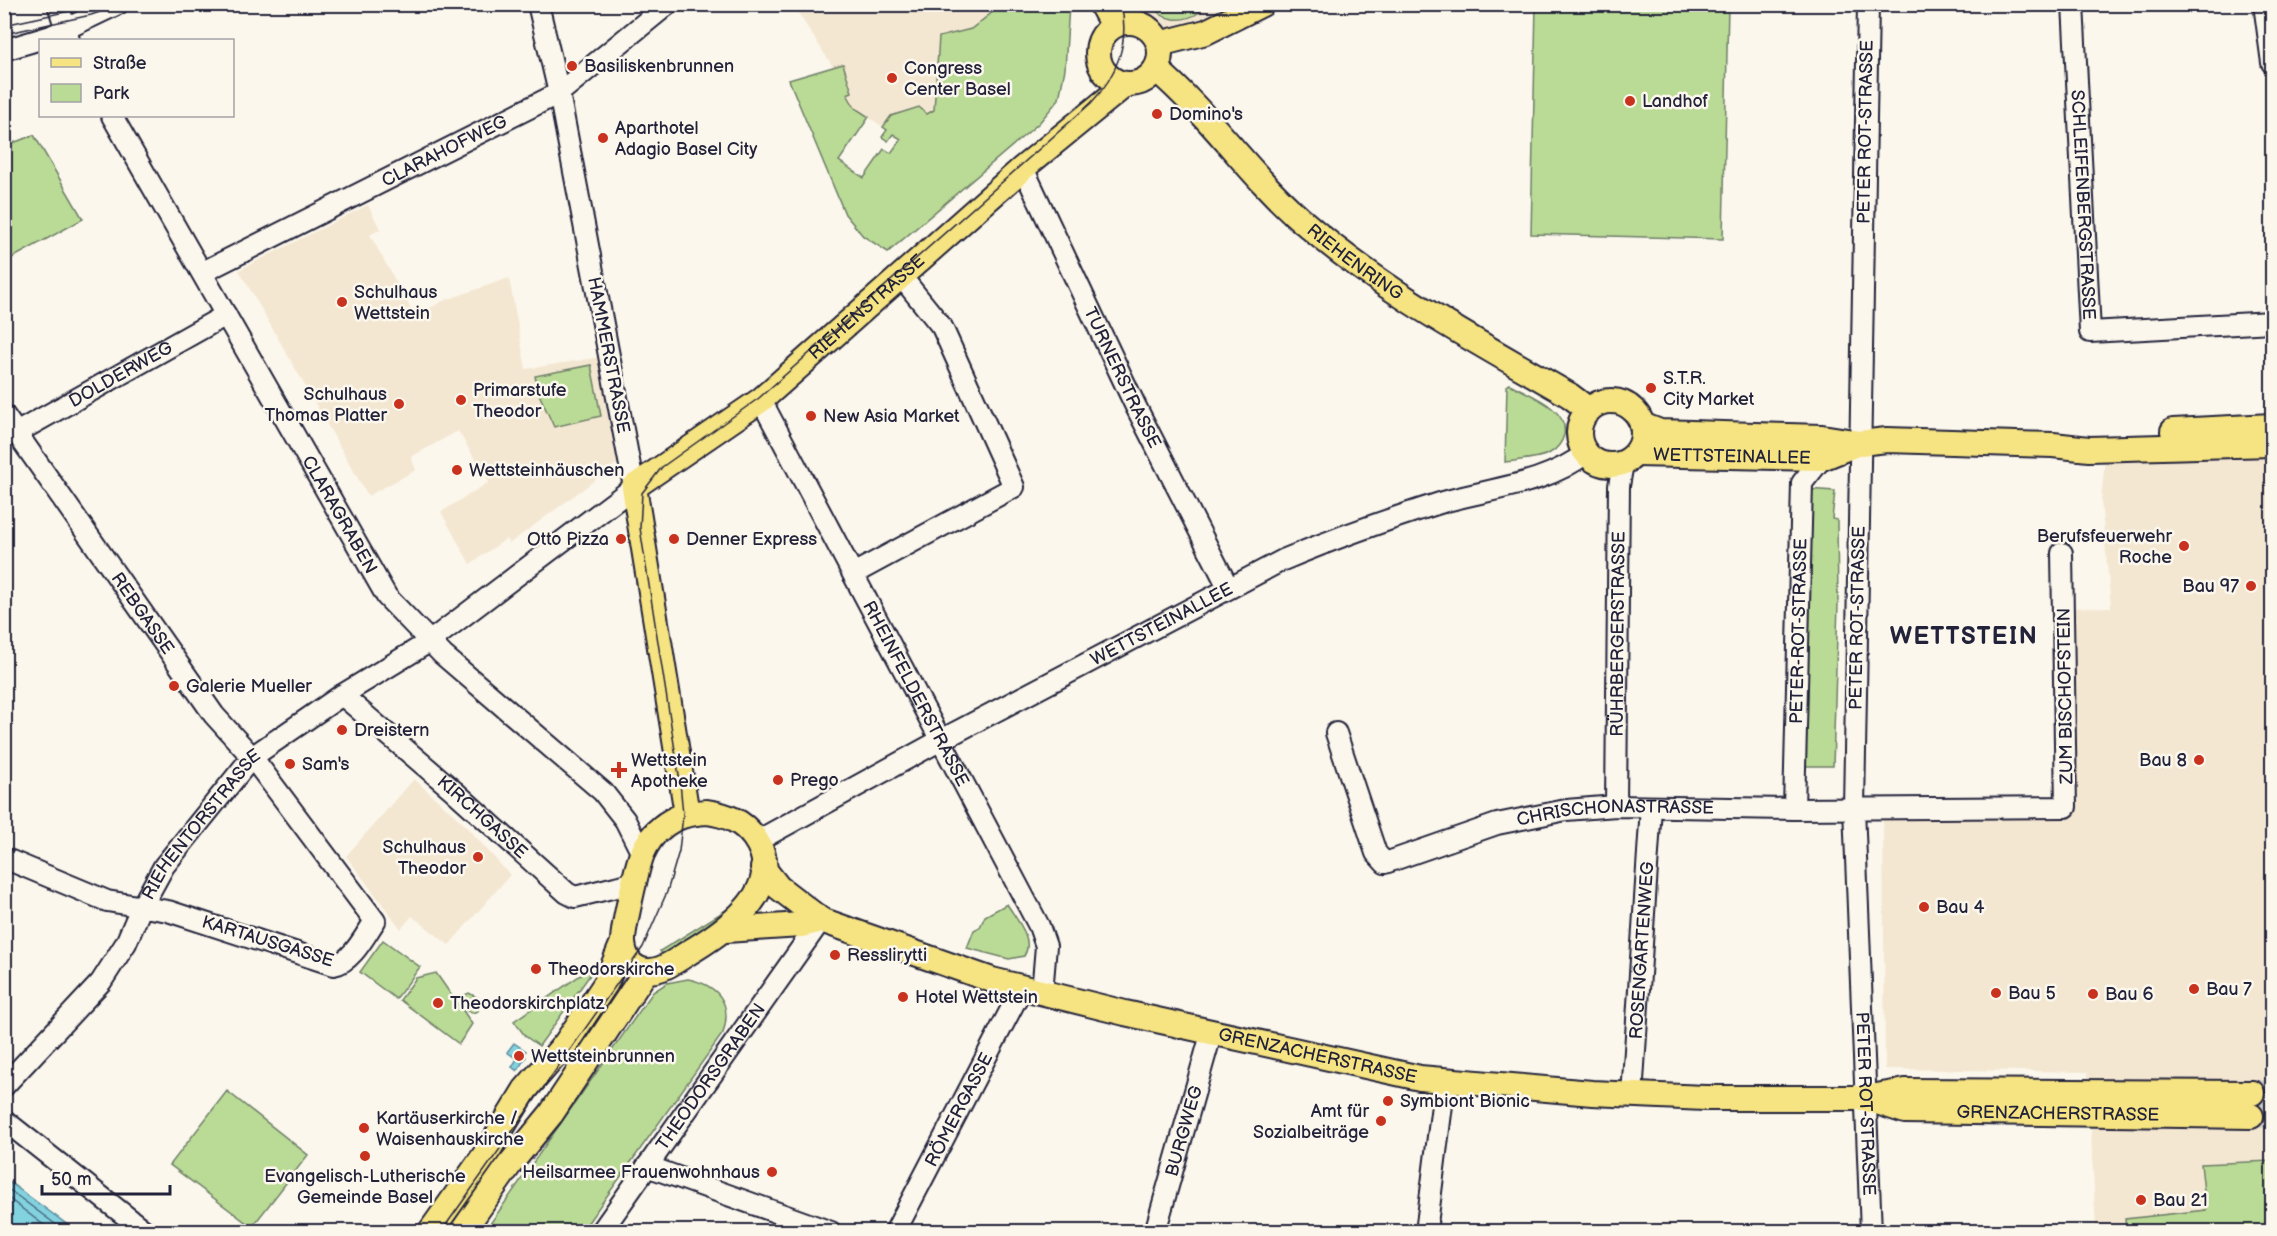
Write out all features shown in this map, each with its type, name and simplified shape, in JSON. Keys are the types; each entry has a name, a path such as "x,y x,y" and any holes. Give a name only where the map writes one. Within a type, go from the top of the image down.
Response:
{"main road":[{"path":"1101,4 1113,26"},
{"path":"1159,44 1206,32 1262,4"},
{"path":"1089,115 1097,55 1101,38 1113,26 1124,22 1141,24 1155,36 1159,44 1159,61 1156,69 1143,81 1126,84 1111,78 1103,70 1097,55"},
{"name":"RIEHENRING","path":"1156,69 1187,96 1254,176 1300,219 1365,272 1428,315 1569,395 1589,410"},
{"name":"RIEHENSTRASSE","path":"634,487 761,400 1023,168 1126,84"},
{"name":"WETTSTEINALLEE","path":"1589,410 1597,404 1609,401 1620,402 1634,412 1642,425 1641,444 1630,458"},
{"path":"1586,453 1579,441 1579,432 1583,417 1589,410"},
{"name":"WETTSTEINALLEE","path":"1642,425 1660,432 1822,437 1860,443"},
{"name":"WETTSTEINALLEE","path":"2053,445 2093,435 2272,426"},
{"name":"WETTSTEINALLEE","path":"1586,453 1603,464 1630,458 1822,458 1860,443 1887,440 2053,445 2089,449 2272,444"},
{"name":"HAMMERSTRASSE","path":"634,487 687,813"},
{"path":"430,1232 489,1149 525,1090 566,1043 606,983 623,942 642,854 660,828 687,813 707,812 729,817 745,827 757,842 763,868 761,886 752,903 726,930 661,969 646,971 631,964 623,942"},
{"name":"GRENZACHERSTRASSE","path":"763,868 778,887 821,920 1032,991 1445,1081 1632,1096 1865,1098 1905,1111 2108,1116 2252,1105"},
{"name":"GRENZACHERSTRASSE","path":"726,930 801,925 821,920"},
{"path":"462,1232 510,1164 551,1114 646,971"}],"street":[{"path":"58,4 67,35"},
{"path":"50,39 67,35 118,4"},
{"name":"HAMMERSTRASSE","path":"538,4 559,93 634,487"},
{"name":"CLARAHOFWEG","path":"203,272 559,93 668,4"},
{"name":"PETER ROT-STRASSE","path":"1868,4 1854,808 1871,1232"},
{"name":"SCHLEIFENBERGSTRASSE","path":"2073,4 2090,332 2272,322"},
{"path":"2264,4 2272,63"},
{"path":"4,50 39,42"},
{"name":"CLARAGRABEN","path":"113,117 387,597 429,642 603,792 625,820 642,854"},
{"name":"TURNERSTRASSE","path":"1023,168 1136,407 1228,587"},
{"path":"854,574 1014,488 942,327 900,275"},
{"name":"DOLDERWEG","path":"16,433 226,315"},
{"name":"RHEINFELDERSTRASSE","path":"761,400 1039,926 1046,946 1032,991"},
{"name":"REBGASSE","path":"4,415 214,714 252,757 375,921"},
{"name":"WETTSTEINALLEE","path":"757,842 940,740 1228,587 1341,536 1445,502 1535,480 1565,469 1586,453"},
{"name":"RÜHRBERGERSTRASSE","path":"1616,806 1619,486 1630,458"},
{"name":"PETER-ROT-STRASSE","path":"1794,809 1802,483 1822,458"},
{"name":"RIEHENTORSTRASSE","path":"4,1086 101,982 126,943 141,908 164,866 252,757 342,696 429,642 634,487"},
{"name":"ZUM BISCHOFSTEIN","path":"1854,808 2067,807 2062,553"},
{"name":"KIRCHGASSE","path":"342,696 454,791 567,893 576,897 636,882"},
{"name":"CHRISCHONASTRASSE","path":"1336,733 1376,854 1385,863 1497,824 1566,810 1616,806 1854,808"},
{"name":"ROSENGARTENWEG","path":"1632,1096 1651,807"},
{"name":"KARTAUSGASSE","path":"5,858 108,901 168,911 334,965 342,964 348,958 375,921"},
{"name":"THEODORSGRABEN","path":"601,1232 821,920"},
{"name":"RÖMERGASSE","path":"895,1232 1032,991"},
{"name":"BURGWEG","path":"1155,1232 1212,1031"},
{"path":"1426,1232 1445,1081"},
{"path":"4,1120 146,1232"},
{"path":"647,1166 831,1232"}],"shaded area":[{"name":"Congress Center Basel","path":"793,5 1009,5 998,8 971,29 939,37 934,110 927,114 920,109 891,116 883,127 855,108 846,94 851,92 843,64 833,67"},
{"path":"1114,5 1251,5 1161,37"},
{"name":"Primarstufe Theodor","path":"368,205 380,229 370,235 415,316 443,301 509,278 526,369 600,357 618,450 618,463 509,544 506,539 470,564 441,512 489,482 458,431 411,457 416,470 368,496 239,270"},
{"path":"2272,453 2272,1231 2096,1231 2088,1072 1885,1069 1883,819 2071,817 2069,608 2111,607 2101,501 2105,458"},
{"path":"414,779 462,822 510,875 449,945 412,916 401,929 346,856"}],"green space":[{"path":"1029,4 1069,5 1065,69 1059,99 1039,123 888,252 863,236 845,214 789,80 843,64 852,92 847,94 855,108 869,117 839,161 864,178 884,149 891,153 901,139 893,134 888,141 882,137 887,130 883,127 891,116 919,107 927,114 934,110 939,37 971,29 998,8"},
{"path":"1152,5 1197,5 1200,12 1187,18 1167,18 1156,11"},
{"name":"Landhof","path":"1536,5 1728,5 1723,239 1531,234"},
{"path":"34,135 83,219 5,262 5,146"},
{"path":"591,365 601,416 554,427 539,394 535,376"},
{"path":"1510,384 1537,398 1560,417 1564,426 1564,435 1559,445 1550,453 1505,462 1507,386"},
{"path":"1806,489 1835,491 1832,519 1837,520 1838,603 1833,766 1799,766"},
{"path":"1007,904 1026,936 1027,950 1024,956 1009,959 967,948 974,930 980,927 985,916"},
{"path":"729,908 731,912 663,955 660,951"},
{"path":"383,940 420,967 396,999 360,972"},
{"path":"588,970 590,975 539,1046 525,1036 514,1021"},
{"path":"436,973 461,1009 463,996 469,993 480,999 478,1011 472,1013 462,1009 472,1024 459,1044 400,1000 416,978"},
{"path":"688,979 707,986 720,997 726,1012 723,1033 582,1231 485,1231 653,992 667,983"},
{"path":"227,1091 308,1155 252,1227 170,1165"},
{"path":"2272,1161 2272,1231 2126,1231 2125,1219 2206,1210 2201,1164"}],"water":[{"name":"Wettsteinbrunnen","path":"514,1043 526,1051 523,1055 526,1057 517,1071 512,1067 517,1059 507,1052"},
{"path":"5,1179 76,1231 5,1231"}],"tunnel":[{"path":"2252,1093 2272,1092"},
{"path":"2251,1116 2272,1115"}],"tram line":[{"path":"4,34 91,15 124,4"},
{"path":"441,1232 643,947 667,892 679,851 683,815 680,782 640,528 642,493 662,467 759,398 1091,103 1108,81 1119,58 1124,32 1121,4"},
{"path":"4,25 88,7"}],"place":[{"name":"Basiliskenbrunnen","path":"572,66"},
{"name":"Congress Center Basel","path":"892,78"},
{"name":"Landhof","path":"1630,101"},
{"name":"Domino's","path":"1157,114"},
{"name":"Aparthotel Adagio Basel City","path":"603,138"},
{"name":"Schulhaus Wettstein","path":"342,302"},
{"name":"S.T.R. City Market","path":"1651,388"},
{"name":"Primarstufe Theodor","path":"461,400"},
{"name":"Schulhaus Thomas Platter","path":"399,404"},
{"name":"New Asia Market","path":"811,416"},
{"name":"Wettsteinhäuschen","path":"457,470"},
{"name":"Otto Pizza","path":"621,539"},
{"name":"Denner Express","path":"674,539"},
{"name":"Berufsfeuerwehr Roche","path":"2184,546"},
{"name":"Bau 97","path":"2251,586"},
{"name":"Galerie Mueller","path":"174,686"},
{"name":"Dreistern","path":"342,730"},
{"name":"Bau 8","path":"2199,760"},
{"name":"Sam's","path":"290,764"},
{"name":"Wettstein Apotheke","path":"619,770"},
{"name":"Prego","path":"778,780"},
{"name":"Schulhaus Theodor","path":"478,857"},
{"name":"Bau 4","path":"1924,907"},
{"name":"Resslirytti","path":"835,955"},
{"name":"Theodorskirche","path":"536,969"},
{"name":"Bau 7","path":"2194,989"},
{"name":"Bau 5","path":"1996,993"},
{"name":"Bau 6","path":"2093,994"},
{"name":"Hotel Wettstein","path":"903,997"},
{"name":"Theodorskirchplatz","path":"438,1003"},
{"name":"Wettsteinbrunnen","path":"519,1056"},
{"name":"Symbiont Bionic","path":"1388,1101"},
{"name":"Amt für Sozialbeiträge","path":"1381,1121"},
{"name":"Kartäuserkirche / Waisenhauskirche","path":"364,1128"},
{"name":"Evangelisch-Lutherische Gemeinde Basel","path":"365,1156"},
{"name":"Heilsarmee Frauenwohnhaus","path":"772,1172"},
{"name":"Bau 21","path":"2141,1200"}],"district":[{"name":"WETTSTEIN","path":"1964,636"}]}
